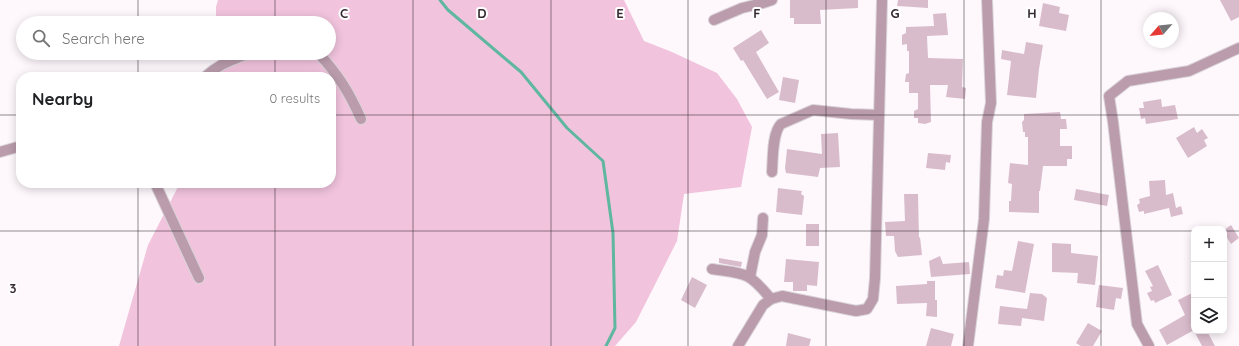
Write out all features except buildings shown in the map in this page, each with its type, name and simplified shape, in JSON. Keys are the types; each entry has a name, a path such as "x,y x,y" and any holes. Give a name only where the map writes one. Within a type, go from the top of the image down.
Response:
{"street":[{"path":"714,20 742,8 772,0"},
{"path":"738,346 763,305 771,299 782,296 856,311 867,310 873,299 875,278 882,0"},
{"path":"968,346 984,219 987,122 991,103 987,0"},
{"path":"1149,346 1137,324 1109,96 1128,81 1190,71 1239,48"},
{"path":"211,72 215,68 233,60"},
{"path":"325,60 335,72"},
{"path":"336,73 348,91 361,119"},
{"path":"772,172 775,134 781,124 813,110 879,115"},
{"path":"0,152 16,147"},
{"path":"157,188 199,278"},
{"path":"750,277 755,252 762,234 763,218"},
{"path":"712,269 740,273 750,277 771,299"}],"shaded area":[{"path":"218,0 624,0 644,41 717,73 737,99 752,127 741,187 684,194 677,241 636,322 615,346 119,346 148,245 177,188 336,188 336,72 217,72 217,60 336,60 336,16 216,16"}],"waterway":[{"path":"440,0 448,10 521,72 567,128 603,161 613,233 615,328 606,346"}]}
